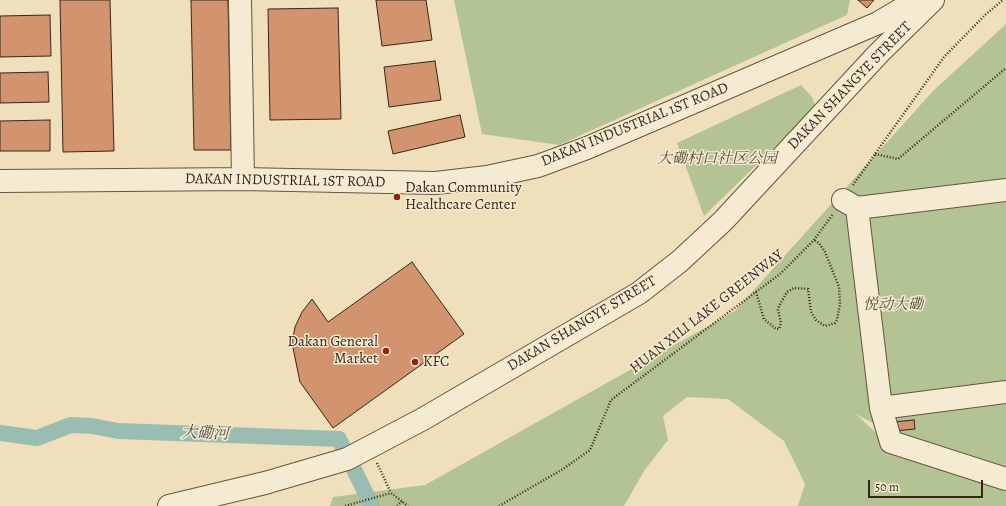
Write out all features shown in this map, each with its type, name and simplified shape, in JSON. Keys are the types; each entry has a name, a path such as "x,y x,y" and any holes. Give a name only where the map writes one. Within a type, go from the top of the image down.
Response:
{"street":[{"path":"240,0 243,179"},
{"name":"DAKAN INDUSTRIAL 1ST ROAD","path":"0,181 243,179 436,183 487,177 538,166 587,148 878,23 917,0"},
{"name":"DAKAN SHANGYE STREET","path":"169,506 265,483 347,459 423,419 638,293 680,261 723,221 879,53 933,0"},
{"path":"1006,190 850,204 881,408 891,442 1006,479"},
{"path":"881,408 1006,392"}],"path":[{"name":"HUAN XILI LAKE GREENWAY","path":"499,506 563,469 590,450 611,400 780,274 850,204 875,154 944,57 986,14 1003,0"},
{"path":"875,154 898,160 1006,68"},
{"path":"756,292 764,319 776,329 779,329 781,323 778,310 779,306 787,292 794,288 808,289 812,312 816,320 825,326 835,323 840,304 839,287 825,252 819,243 814,240"},
{"path":"370,447 391,493 408,506"},
{"path":"345,506 391,493"},
{"path":"397,506 402,501"}],"green space":[{"path":"454,0 850,0 847,15 559,145 482,134"},
{"name":"悦动大磡","path":"1006,24 1006,506 798,506 805,484 784,441 728,399 687,397 663,416 668,440 644,471 624,506 330,506 333,497 425,485 735,311 933,91","holes":["856,414 976,479 891,447"]},
{"name":"大磡村口社区公园","path":"801,85 812,97 816,107 704,216 677,143"}],"building":[{"path":"60,0 110,0 114,151 63,152"},
{"path":"191,0 228,0 231,150 194,150"},
{"path":"376,0 426,0 432,40 382,46"},
{"path":"858,0 874,0 867,8"},
{"path":"338,8 341,119 270,120 268,9"},
{"path":"50,15 51,56 0,57 0,16"},
{"path":"435,61 441,100 389,107 384,67"},
{"path":"48,72 49,102 0,103 0,73"},
{"path":"460,115 465,137 393,154 388,131"},
{"path":"50,120 50,151 0,151 0,121"},
{"name":"Dakan General Market","path":"412,262 464,334 333,428 300,382 292,343 295,327 302,312 312,299 328,322"},
{"path":"914,420 915,429 895,431 893,422"}],"waterway":[{"name":"大磡河","path":"0,433 37,438 71,425 92,426 118,431 339,439 372,506"}],"place":[{"name":"Dakan Community Healthcare Center","path":"397,197"},
{"name":"Dakan General Market","path":"386,351"},
{"name":"KFC","path":"415,362"}]}
